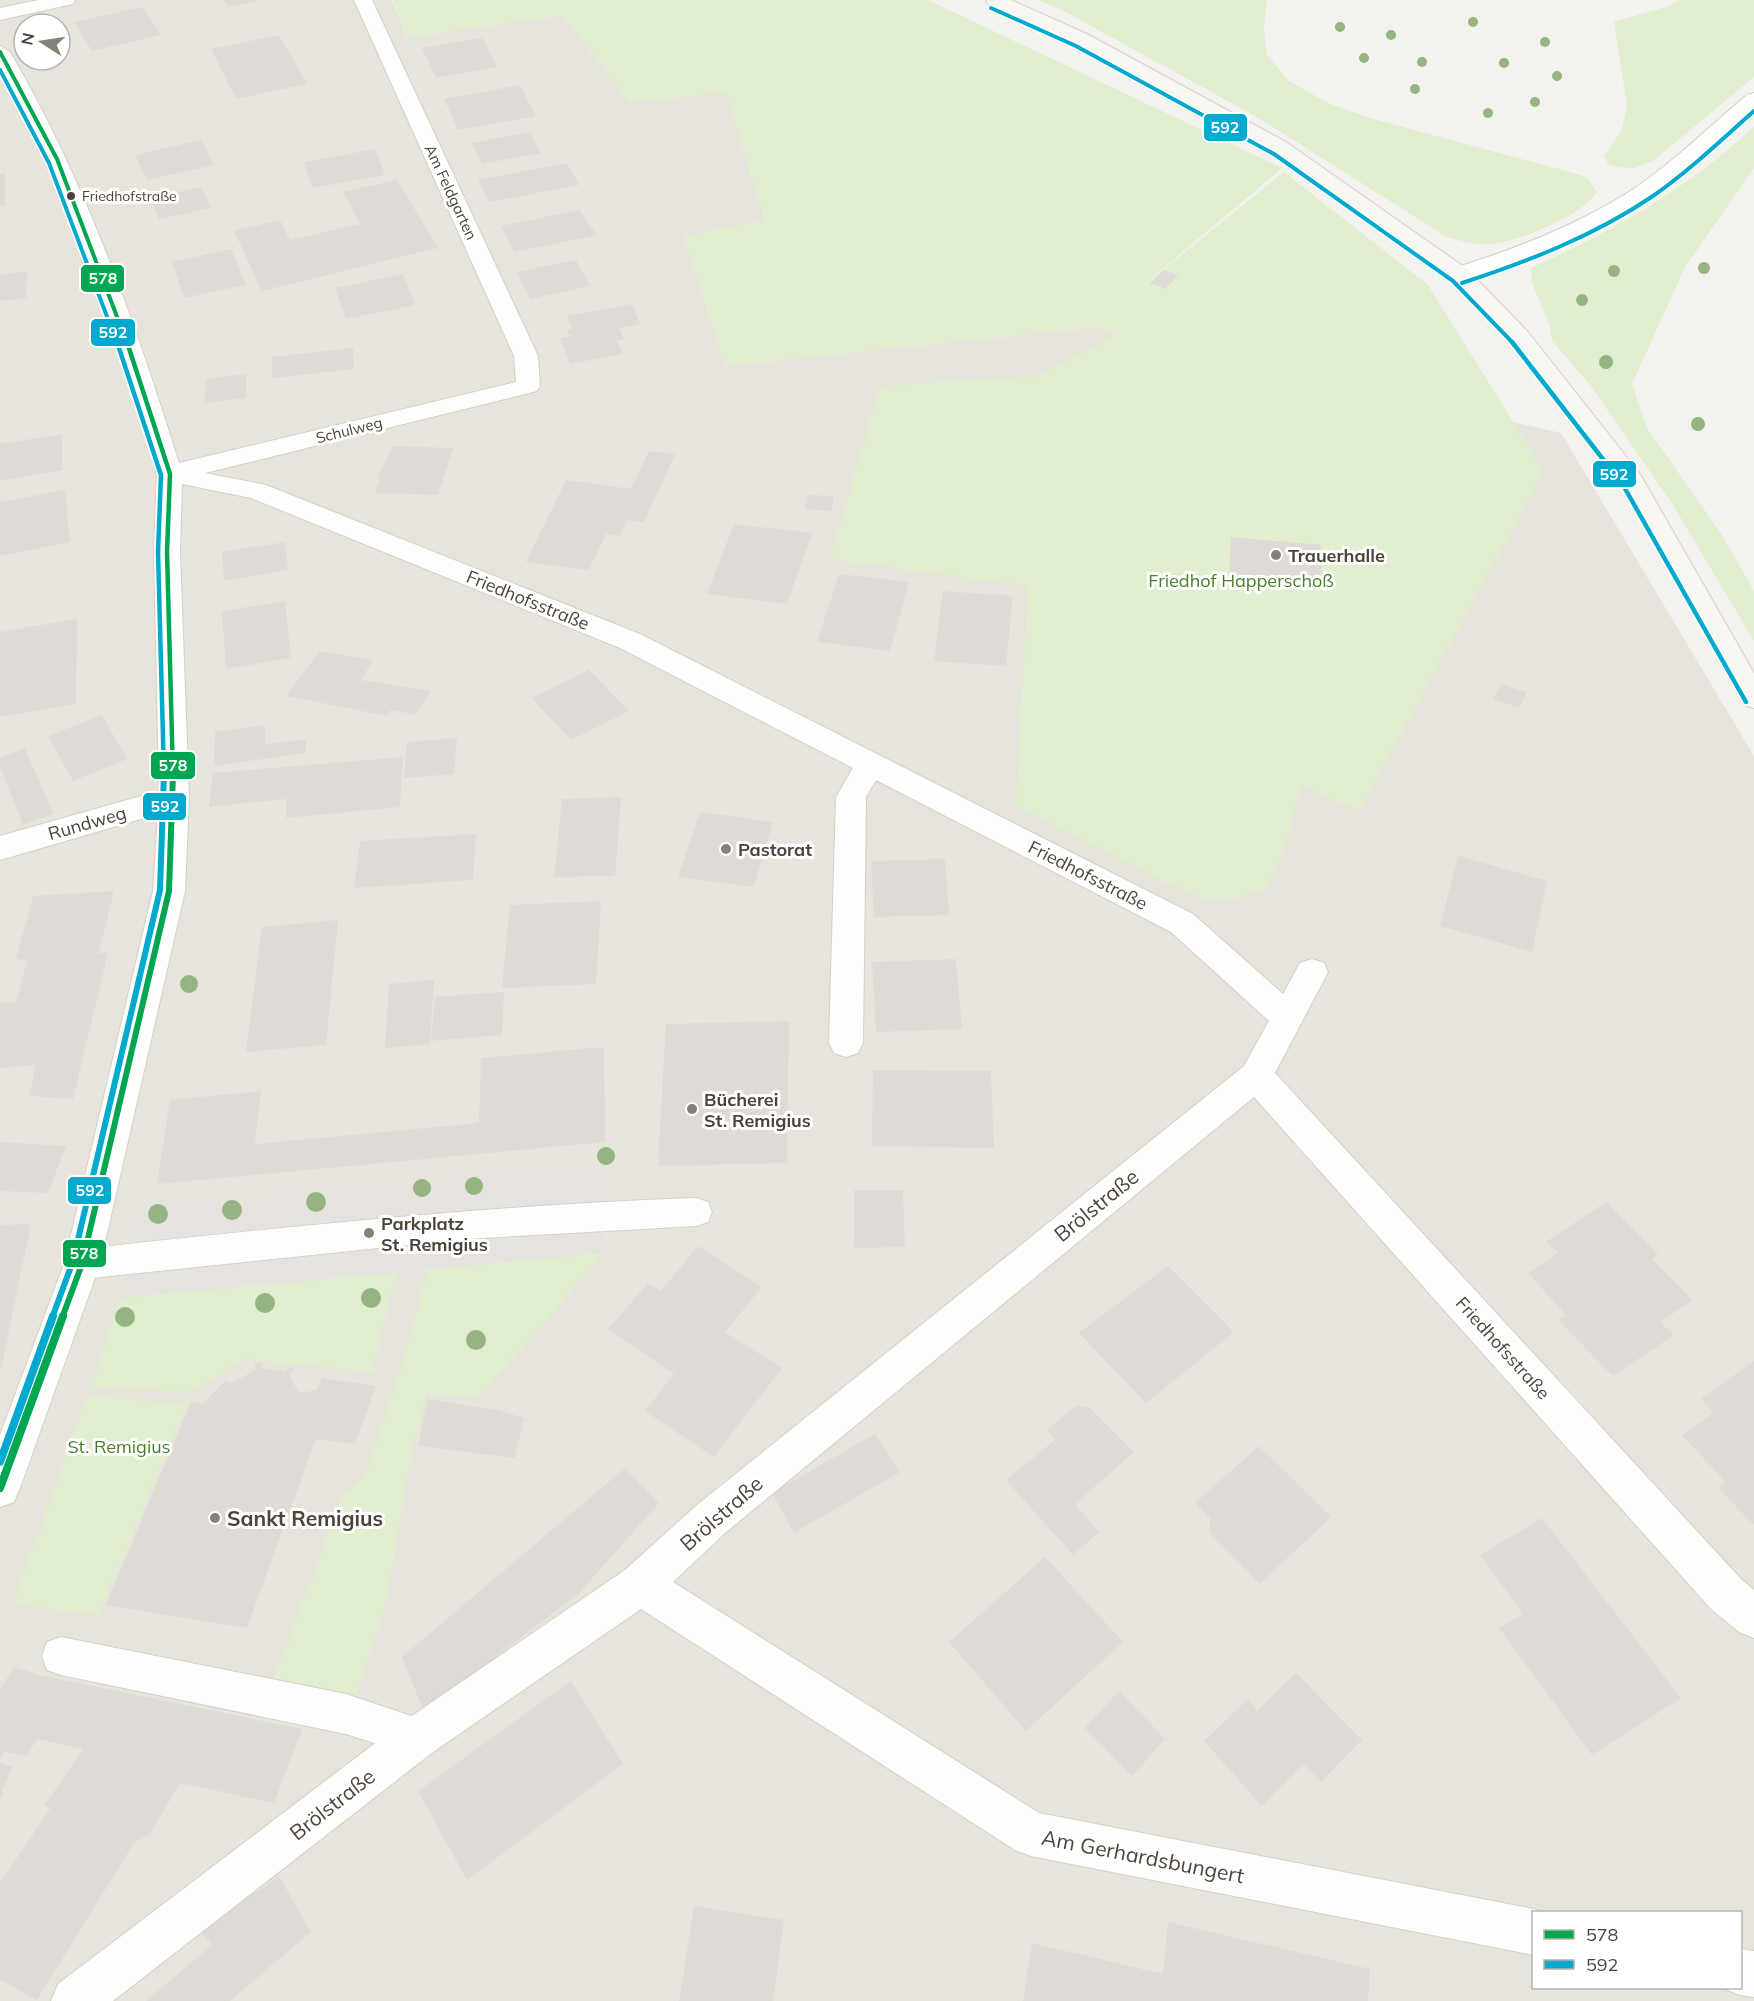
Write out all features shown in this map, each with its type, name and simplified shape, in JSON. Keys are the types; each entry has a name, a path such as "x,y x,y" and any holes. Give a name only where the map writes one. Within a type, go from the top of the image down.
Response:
{"main road":[{"path":"995,0 1080,38 1279,146 1459,274 1520,337 1630,480 1754,698"}],"street":[{"path":"0,14 66,0"},
{"name":"Am Feldgarten","path":"363,0 526,356 528,386"},
{"path":"0,52 30,104 57,159 139,374 170,474 167,552 174,798 169,891 82,1264 0,1488"},
{"path":"1459,274 1516,256 1584,226 1636,196 1754,99"},
{"name":"Schulweg","path":"170,474 528,386"},
{"name":"Friedhofsstraße","path":"170,474 257,491 630,641 1182,923 1286,1016"},
{"path":"846,1043 851,797 871,764"},
{"name":"Rundweg","path":"0,848 174,798"},
{"name":"Brölstraße","path":"75,2001 418,1737 640,1585 711,1519 1256,1076 1286,1016 1312,972"},
{"name":"Friedhofsstraße","path":"1256,1076 1726,1594 1754,1617"},
{"name":"Am Gerhardsbungert","path":"640,1585 1031,1834 1532,1932"}],"lane":[{"path":"82,1264 422,1227 602,1214 696,1212"},
{"path":"61,1656 346,1714 418,1737"}],"shaded area":[{"path":"0,0 392,0 407,37 562,15 630,102 726,92 765,220 684,237 725,366 1093,327 1561,433 1754,756 1754,2001 0,2001"},
{"name":"Parkplatz St. Remigius","path":"600,1164 604,1253 120,1298 142,1205"}],"green space":[{"name":"Friedhof Happerschoß","path":"393,0 928,0 1282,168 1133,294 1284,172 1428,285 1544,471 1359,811 1301,785 1285,849 1267,888 1241,898 1203,898 1166,883 1016,806 1028,586 830,559 880,386 1038,376 1119,332 1092,327 725,366 684,237 765,220 726,92 630,102 562,15 407,37"},
{"path":"1038,0 1267,0 1264,30 1267,55 1289,81 1328,103 1370,118 1581,175 1588,179 1597,192 1578,210 1549,226 1517,238 1485,244 1445,236 1262,120 1062,10"},
{"path":"1679,0 1754,0 1754,77 1653,161 1632,169 1609,165 1604,156 1622,130 1627,105 1614,22 1669,6"},
{"path":"1754,127 1754,168 1685,267 1632,384 1647,428 1720,532 1754,591 1754,641 1673,505 1591,386 1552,341 1549,324 1532,283 1531,268 1592,239 1648,207 1702,171"},
{"path":"604,1253 479,1398 426,1393 412,1453 386,1602 356,1696 273,1681 344,1493 365,1476 400,1372 428,1269"},
{"path":"396,1273 372,1372 244,1359 193,1392 92,1388 120,1298"},
{"name":"St. Remigius","path":"87,1396 187,1404 99,1615 13,1604"}],"building":[{"path":"224,0 258,0 258,1 228,7"},
{"path":"143,7 161,35 92,51 74,22"},
{"path":"279,35 307,84 236,99 211,49"},
{"path":"482,38 497,67 436,78 422,48"},
{"path":"520,85 536,116 458,130 444,99"},
{"path":"530,132 541,153 482,164 472,143"},
{"path":"201,140 214,165 147,180 135,155"},
{"path":"375,149 385,175 312,188 304,162"},
{"path":"567,163 579,185 489,202 478,180"},
{"path":"5,173 5,205 0,206 0,174"},
{"path":"397,180 438,248 262,291 234,231 280,220 290,240 360,224 343,192"},
{"path":"201,187 211,208 159,219 150,198"},
{"path":"579,210 597,235 514,252 501,226"},
{"path":"231,249 246,285 184,298 172,262"},
{"path":"576,260 590,286 530,299 517,272"},
{"path":"1164,270 1178,275 1165,289 1150,283"},
{"path":"27,271 26,298 0,301 0,275"},
{"path":"403,274 415,305 346,319 335,288"},
{"path":"632,304 640,324 619,328 624,339 617,340 623,354 570,364 560,338 570,336 567,330 573,329 567,316"},
{"path":"353,348 354,369 272,378 272,357"},
{"path":"246,374 246,398 205,403 206,379"},
{"path":"62,434 62,470 0,481 0,444"},
{"path":"393,446 453,448 438,495 375,493 380,478 377,478"},
{"path":"649,451 675,454 644,522 626,520 620,536 606,534 589,570 526,562 566,480 631,489"},
{"path":"65,490 70,542 0,556 0,502"},
{"path":"808,495 834,496 831,511 805,509"},
{"path":"734,524 812,533 787,604 707,594"},
{"name":"Trauerhalle","path":"1231,537 1321,545 1322,584 1229,575"},
{"path":"285,542 288,570 224,581 222,552"},
{"path":"839,574 909,582 890,651 817,642"},
{"path":"943,591 1013,596 1006,666 934,661"},
{"path":"285,601 291,658 226,669 222,611"},
{"path":"77,619 76,704 0,717 0,632"},
{"path":"320,651 373,660 361,680 431,691 416,715 391,710 387,716 286,696"},
{"path":"589,670 629,711 571,740 532,698"},
{"path":"1501,684 1527,692 1519,708 1493,699"},
{"path":"102,715 127,759 73,781 48,736"},
{"path":"265,725 265,744 306,739 306,753 214,766 215,732"},
{"path":"457,738 454,774 404,778 407,742"},
{"path":"25,748 53,814 23,825 0,767 0,757"},
{"path":"403,757 400,807 286,818 286,799 209,807 213,773"},
{"path":"621,797 615,876 554,877 562,799"},
{"name":"Pastorat","path":"700,812 773,822 754,887 678,877"},
{"path":"476,834 473,880 354,888 360,841"},
{"path":"1458,856 1547,881 1532,952 1440,926"},
{"path":"945,859 949,915 874,917 871,861"},
{"path":"114,891 99,953 108,953 73,1099 29,1096 36,1065 0,1068 0,1003 16,1002 27,960 16,959 33,896"},
{"path":"601,901 596,984 502,988 510,905"},
{"path":"338,920 326,1045 246,1052 262,927"},
{"path":"956,959 962,1029 876,1032 872,962"},
{"path":"434,980 430,1044 385,1048 389,984"},
{"path":"504,992 502,1035 431,1041 435,997"},
{"path":"789,1021 787,1163 658,1166 666,1024"},
{"path":"604,1047 605,1142 157,1184 170,1100 261,1091 255,1144 479,1123 481,1058"},
{"path":"873,1070 991,1071 994,1148 872,1146"},
{"path":"0,1142 66,1146 48,1193 0,1191"},
{"path":"854,1190 903,1190 905,1247 854,1248"},
{"path":"1606,1202 1658,1254 1652,1259 1693,1300 1660,1322 1674,1335 1613,1376 1558,1320 1566,1315 1528,1273 1558,1253 1546,1242"},
{"path":"31,1224 1,1369 0,1369 0,1225"},
{"path":"698,1246 762,1287 725,1332 782,1368 714,1457 645,1411 674,1374 608,1329 648,1283 661,1291"},
{"path":"1168,1266 1234,1332 1146,1403 1079,1333"},
{"path":"1754,1361 1754,1525 1718,1488 1725,1481 1682,1435 1714,1413 1701,1399"},
{"name":"Sankt Remigius","path":"261,1362 263,1368 285,1372 289,1367 294,1370 289,1375 299,1393 317,1390 322,1378 376,1386 355,1444 316,1439 247,1628 106,1605 191,1402 202,1404 226,1380 232,1383 255,1370 255,1364"},
{"path":"427,1399 498,1410 524,1418 515,1458 418,1446"},
{"path":"1076,1406 1089,1407 1134,1452 1075,1504 1099,1532 1073,1555 1006,1480 1055,1440 1047,1430"},
{"path":"875,1434 900,1472 794,1533 772,1493"},
{"path":"1259,1446 1331,1517 1260,1584 1210,1533 1210,1518 1195,1503"},
{"path":"625,1468 659,1503 579,1593 424,1712 402,1657"},
{"path":"1542,1518 1681,1698 1592,1755 1499,1628 1523,1614 1480,1555"},
{"path":"1045,1557 1123,1642 1026,1731 949,1642"},
{"path":"14,1667 43,1676 302,1729 274,1803 180,1783 150,1834 134,1843 37,2000 0,1980 0,1883 50,1809 44,1806 83,1749 37,1739 27,1756 4,1752 0,1760 0,1689"},
{"path":"1296,1673 1362,1740 1321,1782 1303,1764 1262,1806 1204,1741 1248,1699 1257,1711"},
{"path":"571,1681 623,1764 467,1880 418,1791"},
{"path":"1119,1691 1165,1739 1132,1776 1085,1728"},
{"path":"0,1763 13,1767 1,1792 4,1793 0,1801"},
{"path":"279,1876 311,1932 230,2001 146,2001 212,1945 200,1931"},
{"path":"694,1906 784,1920 773,2001 679,2001"},
{"path":"1168,1922 1370,1969 1368,2001 1023,2001 1032,1943 1163,1974"}],"transit line":[{"name":"592","path":"991,8 1076,46 1274,154 1453,281 1513,343 1623,485 1746,702"},
{"name":"578","path":"0,52 57,159 139,374 170,474 167,552 174,798 169,891 82,1264 0,1488"},
{"name":"592","path":"0,70 49,163 130,377 161,475 158,552 165,798 160,890 73,1261 0,1462"},
{"name":"592","path":"1462,283 1560,247 1631,211 1679,176 1754,111"}],"place":[{"name":"Friedhofstraße","path":"71,196"},
{"name":"Trauerhalle","path":"1276,555"},
{"name":"Pastorat","path":"726,849"},
{"name":"Bücherei St. Remigius","path":"692,1109"},
{"name":"Parkplatz St. Remigius","path":"369,1233"},
{"name":"Sankt Remigius","path":"215,1518"}]}
